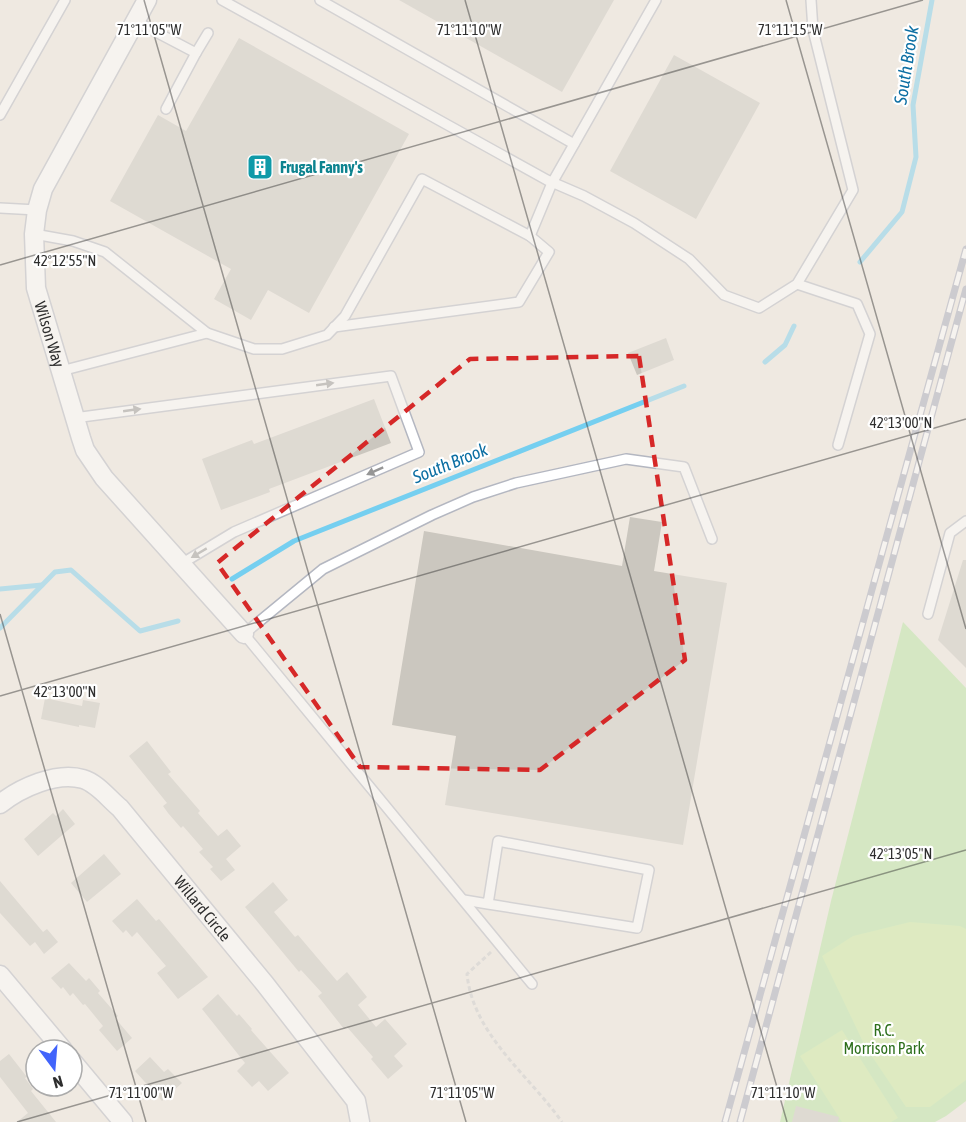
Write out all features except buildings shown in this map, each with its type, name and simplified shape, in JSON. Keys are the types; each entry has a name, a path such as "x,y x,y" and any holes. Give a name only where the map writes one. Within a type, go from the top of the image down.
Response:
{"street":[{"name":"Wilson Way","path":"147,0 43,189 33,234 36,288 85,450 104,478 244,634"},
{"name":"Willard Circle","path":"0,804 20,790 40,782 83,778 94,785 120,808 265,984 356,1101 360,1122"},
{"path":"0,975 53,1038"},
{"path":"84,1075 123,1122"}],"lane":[{"path":"0,115 65,0"},
{"path":"222,0 552,183 584,196 689,259 724,295 759,308 797,284 853,190 813,30 811,0"},
{"path":"320,0 574,144"},
{"path":"530,236 552,183 656,0"},
{"path":"135,21 196,53"},
{"path":"166,109 208,33"},
{"path":"33,234 73,241 105,252 207,333 255,349 282,349 327,335 334,327 345,316 422,179 530,236 549,252 519,302 334,327"},
{"path":"0,208 37,210"},
{"path":"797,284 857,304 870,334 838,445"},
{"path":"61,371 207,333"},
{"path":"74,418 391,376 419,452 234,532 181,564"},
{"path":"532,984 244,634 322,569 432,515 473,497 516,483 626,459 684,467 712,539"},
{"path":"928,614 950,533 966,521"},
{"path":"464,900 488,904 637,928 649,870 498,841 488,904"}],"path":[{"path":"500,944 467,974 476,1009 498,1047 562,1122"}],"highlighted area":[{"path":"639,356 685,660 540,770 360,767 217,563 470,359"}],"green space":[{"name":"R.C. Morrison Park","path":"903,622 966,688 966,1101 935,1122 780,1122 831,901"},
{"path":"910,922 960,926 966,929 966,1080 930,1107 906,1107 865,1046 822,956 853,936"},
{"path":"842,1030 898,1118 891,1122 842,1122 800,1056"}],"waterway":[{"name":"South Brook","path":"860,262 902,212 916,157 913,105 932,0"},
{"name":"South Brook","path":"765,362 785,345 794,326"},
{"name":"South Brook","path":"232,579 294,541 684,386"},
{"name":"South Brook","path":"0,628 55,572 71,570 140,631 178,621"},
{"path":"0,589 42,585"}],"railway":[{"path":"725,1122 966,249"},
{"path":"740,1122 966,289"}],"place":[{"name":"Frugal Fanny's","path":"260,167"}]}
